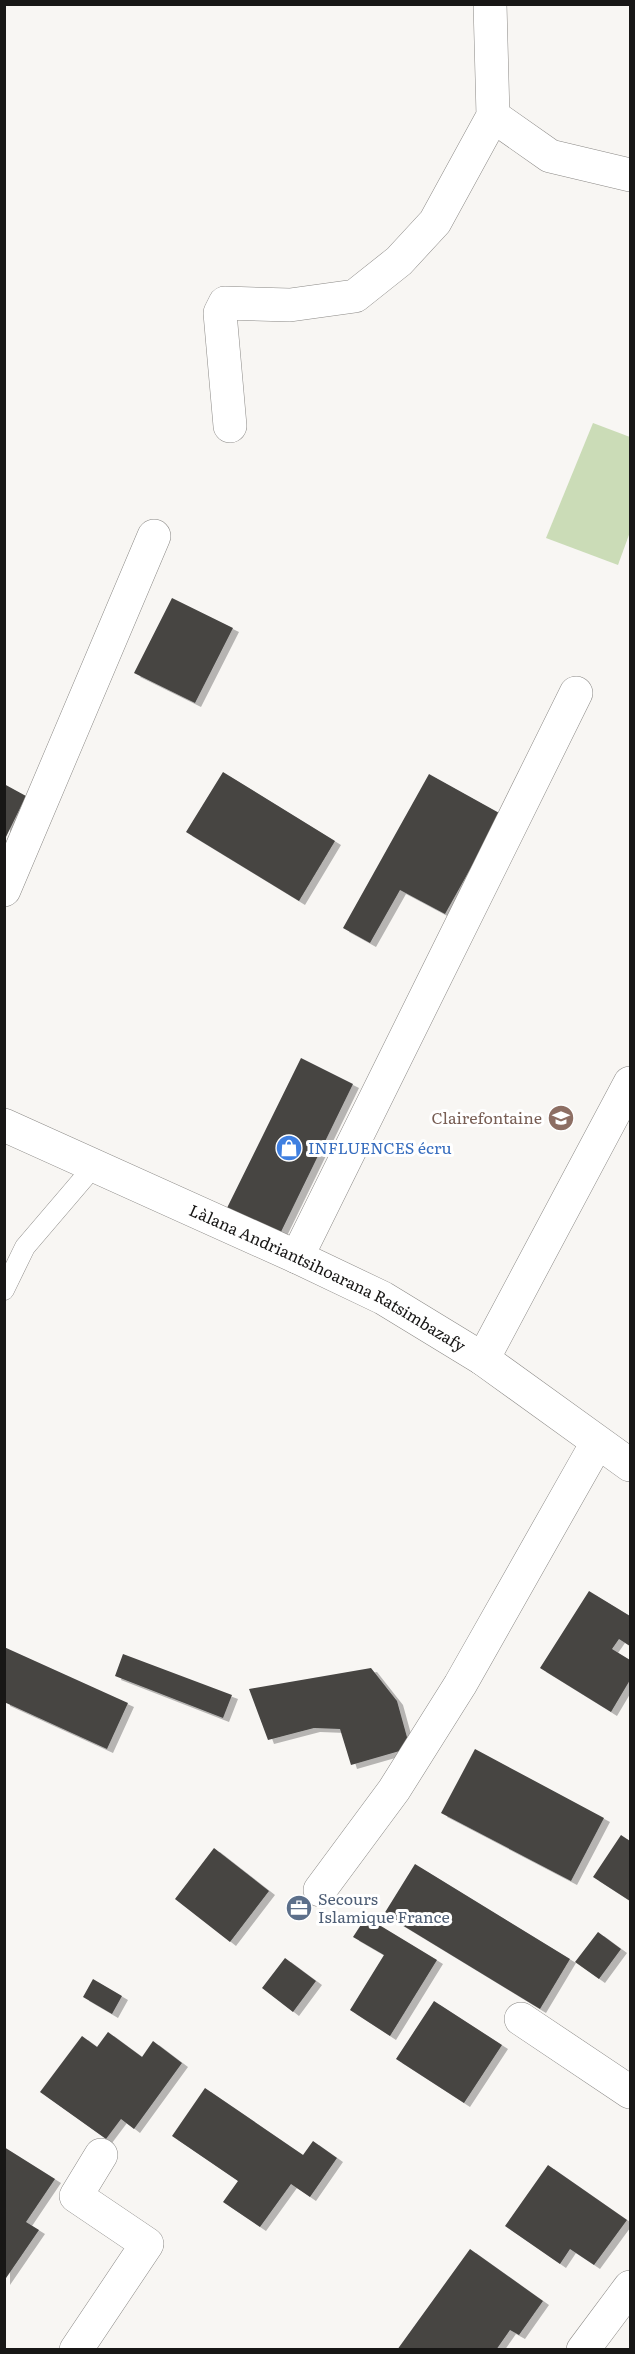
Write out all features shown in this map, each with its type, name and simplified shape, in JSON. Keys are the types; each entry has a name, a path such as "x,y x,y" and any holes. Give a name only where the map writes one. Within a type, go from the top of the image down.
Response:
{"street":[{"path":"230,426 220,313 225,303 290,305 354,296 399,261 435,222 493,116 490,4"},
{"path":"493,116 550,156 630,174"},
{"path":"4,890 154,536"},
{"path":"297,1257 576,693"},
{"path":"483,1359 630,1083"},
{"name":"Làlana Andriantsihoarana Ratsimbazafy","path":"4,1125 383,1298 483,1359 630,1465"},
{"path":"320,1890 394,1791 460,1685 597,1443"},
{"path":"521,2019 630,2092"},
{"path":"76,2349 147,2244 76,2196 101,2155"},
{"path":"584,2349 628,2297"}],"lane":[{"path":"4,1290 25,1247 95,1165"}],"green space":[{"path":"593,423 630,437 630,532 618,565 546,538"}],"building":[{"path":"172,598 233,628 195,703 134,673"},
{"path":"223,772 335,841 299,901 186,832"},
{"path":"429,774 501,814 445,914 400,890 370,943 343,928"},
{"path":"4,784 26,796 4,841"},
{"name":"INFLUENCES écru","path":"301,1058 353,1084 278,1238 225,1212"},
{"path":"589,1591 630,1616 630,1646 619,1639 612,1649 630,1660 630,1680 611,1712 540,1668"},
{"path":"4,1647 128,1703 107,1749 4,1702"},
{"path":"123,1654 232,1695 223,1718 115,1676"},
{"path":"371,1668 397,1701 410,1748 351,1765 340,1729 314,1728 268,1740 249,1689"},
{"path":"475,1749 604,1818 571,1881 441,1813"},
{"path":"621,1835 630,1841 630,1901 593,1877"},
{"path":"214,1848 269,1891 230,1942 175,1899"},
{"path":"415,1864 570,1959 540,2009 384,1914"},
{"path":"366,1917 437,1960 390,2036 350,2010 384,1955 353,1937"},
{"path":"598,1932 621,1949 599,1979 575,1962"},
{"path":"285,1958 316,1981 293,2012 262,1988"},
{"path":"93,1979 122,1996 112,2014 83,1997"},
{"path":"434,2001 502,2045 464,2103 396,2059"},
{"path":"108,2032 142,2057 153,2041 182,2063 134,2129 121,2119 106,2139 40,2092 82,2036 97,2047"},
{"path":"205,2088 303,2155 313,2141 337,2158 310,2197 291,2184 260,2227 223,2202 238,2181 172,2136"},
{"path":"4,2147 55,2179 26,2222 39,2230 4,2281"},
{"path":"548,2165 627,2220 594,2265 570,2249 560,2264 505,2226"},
{"path":"470,2249 543,2301 519,2335 510,2330 496,2350 397,2350"}],"place":[{"name":"Clairefontaine","path":"561,1118"},
{"name":"INFLUENCES écru","path":"289,1148"},
{"name":"Secours Islamique France","path":"299,1908"}]}
